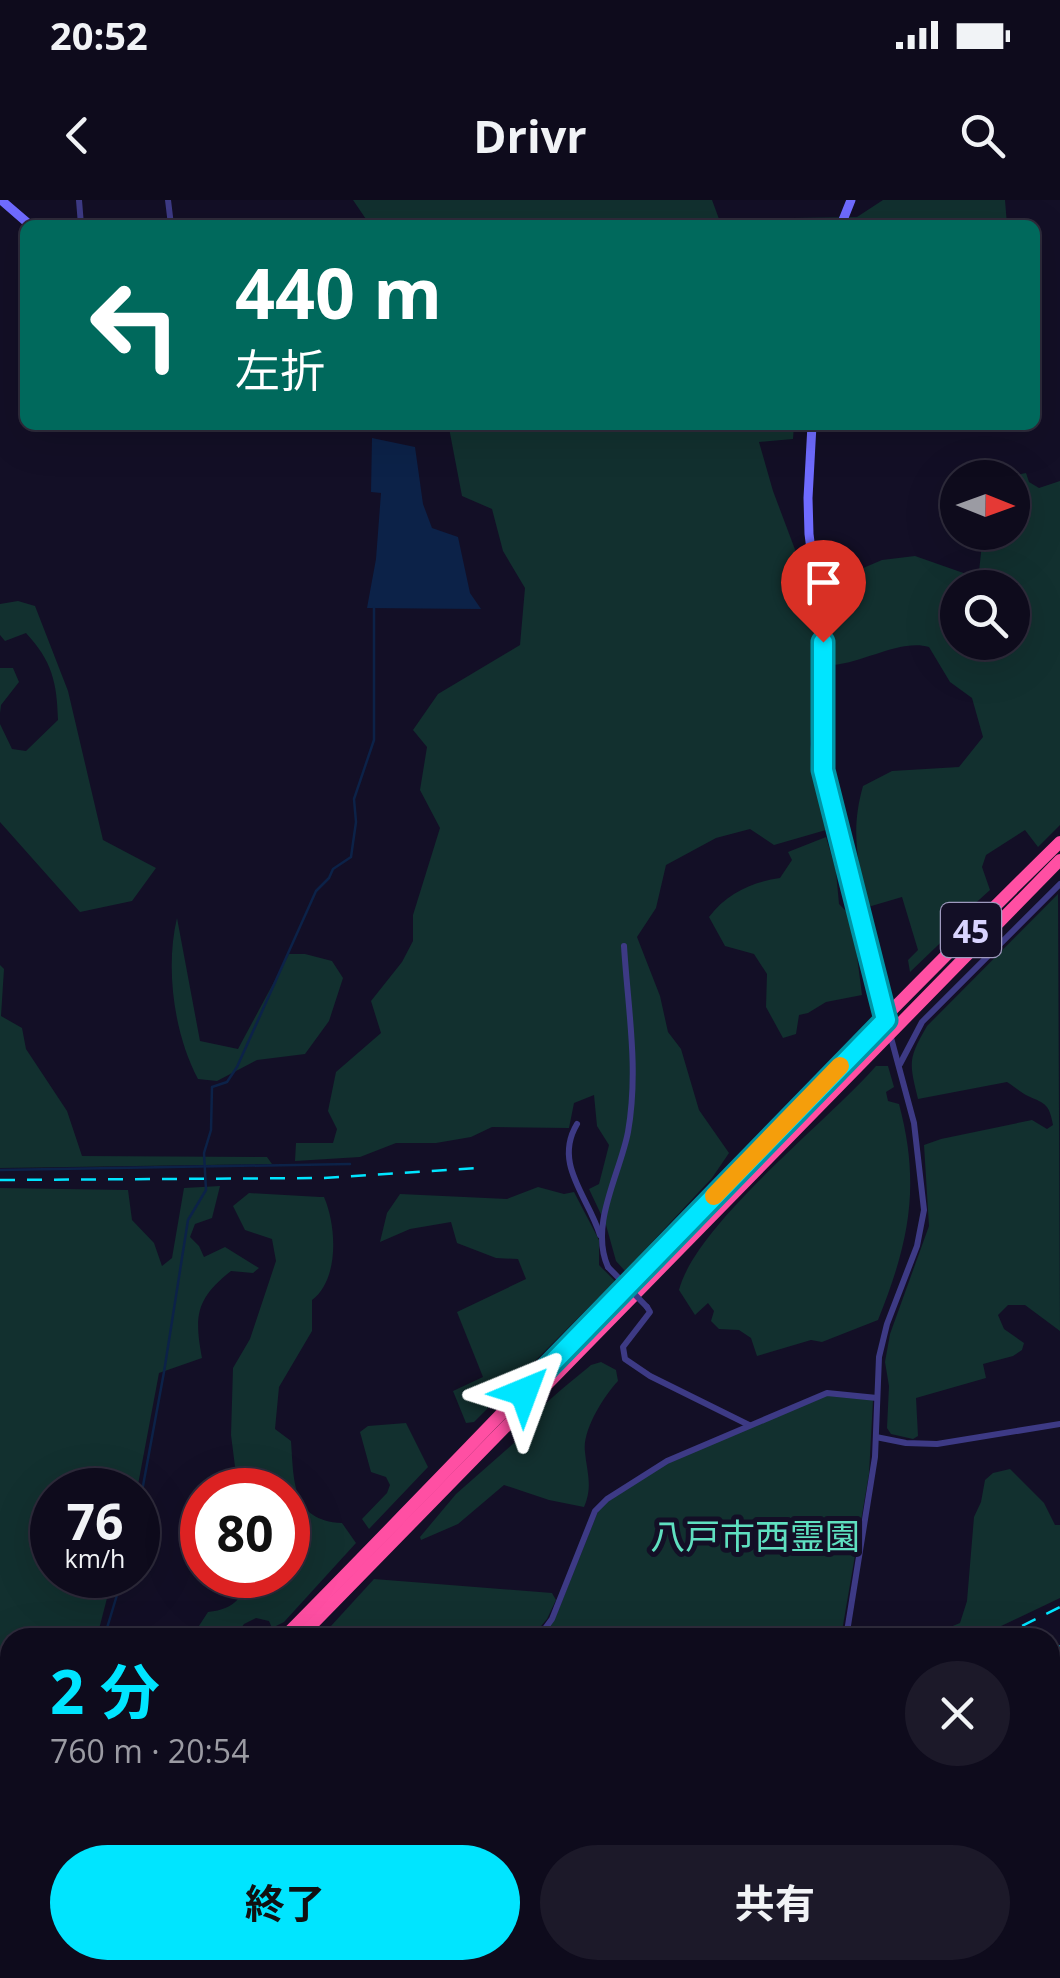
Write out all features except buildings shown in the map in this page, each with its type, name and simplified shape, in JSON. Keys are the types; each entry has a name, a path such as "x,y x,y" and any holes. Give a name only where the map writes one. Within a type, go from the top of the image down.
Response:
{"highway":[{"name":"45","path":"309,1628 888,1026 931,970 1060,842"},
{"name":"45","path":"293,1628 888,1026 1060,860"}],"street":[{"path":"1,200 24,220"},
{"path":"812,430 808,498 823,642 823,770 914,1123 924,1210 918,1246 882,1340 874,1472 848,1628"},
{"path":"899,1065 922,1022 1060,884"},
{"path":"602,1241 634,1094 624,946"},
{"path":"577,1124 567,1144 569,1162 602,1241 608,1268 650,1312 623,1347 625,1359 650,1376 750,1426"},
{"path":"545,1628 598,1506 667,1461 827,1393 877,1398"},
{"path":"876,1437 937,1444 1060,1424"}],"green space":[{"path":"353,200 712,200 719,219 857,217 883,200 1005,200 1007,220 367,220"},
{"path":"449,430 794,430 793,439 759,442 811,592 817,643 810,744 826,830 774,845 750,829 716,838 666,865 656,908 637,937 660,996 668,1032 681,1049 699,1110 729,1153 712,1178 625,1271 616,1261 606,1225 589,1189 599,1184 609,1145 597,1126 594,1095 574,1103 569,1128 492,1127 471,1137 436,1143 396,1143 360,1157 295,1161 296,1143 333,1143 337,1129 328,1111 336,1072 381,1033 371,1001 402,962 413,941 413,915 440,828 420,790 427,747 413,730 438,694 520,645 525,588 503,551 492,509 462,496"},
{"path":"1060,481 1060,825 1038,847 1025,830 986,855 982,867 990,890 910,972 908,960 918,950 902,897 868,907 856,832 863,786 892,771 959,767 983,737 972,698 950,682 929,647 895,648 834,665 828,583 882,560 915,556 955,570 940,570 940,660 1030,660 1030,570 979,570 981,550 1030,550 1030,483 1039,488"},
{"path":"18,601 35,606 68,691 103,840 156,868 132,901 80,912 0,822 0,724 12,749 26,751 58,720 54,683 42,653 26,633 5,641 0,635 0,604"},
{"path":"0,668 13,668 19,682 1,705 0,713"},
{"path":"826,837 836,871 839,904 852,917 862,995 826,1002 799,1015 796,1034 783,1038 766,1007 767,974 754,954 725,946 709,917 741,890 780,878 792,860 788,852"},
{"path":"1058,894 1060,1331 1025,1305 1008,1305 998,1315 1004,1329 1024,1343 1022,1350 983,1364 986,1378 916,1398 918,1436 913,1439 891,1434 887,1428 889,1386 885,1362 890,1334 929,1226 924,1145 1032,1120 1047,1129 1053,1125 1046,1106 1007,1082 918,1099 913,1054 927,1026"},
{"path":"177,918 200,1041 238,1049 289,954 332,961 343,978 329,1021 305,1054 257,1060 217,1081 198,1079 183,1042 174,1000 172,958"},
{"path":"0,965 4,969 1,1016 22,1028 26,1049 67,1111 82,1156 267,1157 272,1164 0,1168"},
{"path":"876,1066 888,1066 894,1087 886,1092 888,1101 899,1104 906,1134 910,1188 904,1239 878,1320 822,1342 811,1340 757,1356 751,1338 739,1330 719,1329 711,1321 714,1311 708,1303 695,1315 679,1290 690,1264 736,1205"},
{"path":"220,1186 212,1218 195,1224 190,1237 204,1257 225,1247 259,1268 253,1273 231,1271 204,1299 198,1319 202,1358 159,1373 141,1468 30,1468 30,1598 107,1598 99,1628 0,1628 0,1188 128,1190 132,1220 154,1243 162,1266 172,1258 184,1188"},
{"path":"538,1187 564,1194 574,1192 599,1240 599,1265 615,1281 474,1422 466,1423 453,1391 483,1377 457,1312 526,1279 518,1259 496,1258 457,1243 451,1222 410,1229 380,1242 387,1213 400,1194 507,1199"},
{"path":"249,1193 324,1197 331,1223 331,1267 321,1291 312,1300 312,1331 279,1387 275,1429 291,1441 294,1468 235,1468 231,1435 233,1368 250,1339 276,1261 272,1239 245,1230 233,1206"},
{"path":"601,1362 616,1370 618,1381 601,1404 587,1434 589,1486 584,1507 504,1485 458,1524 421,1540 456,1494 515,1442 537,1412 591,1365"},
{"name":"八戸市西霊園","path":"830,1394 873,1400 869,1474 843,1628 547,1628 556,1616 599,1509 652,1472 740,1430"},
{"path":"406,1423 428,1467 369,1529 362,1519 390,1485 386,1477 371,1472 360,1432 368,1426"},
{"path":"1010,1469 1044,1503 1055,1525 1060,1525 1060,1598 997,1628 948,1628 960,1623 967,1601 974,1517 985,1480 993,1473"},
{"path":"310,1512 325,1521 342,1523 356,1543 310,1593"},
{"path":"374,1579 552,1593 556,1600 540,1628 329,1628"},
{"path":"239,1598 306,1598 284,1622 272,1628 269,1621 256,1618 241,1628 198,1628 208,1612"}],"water":[{"path":"372,438 415,447 423,504 432,528 458,537 470,593 481,609 367,608 376,559 381,493 371,492"}],"waterway":[{"path":"146,1468 188,1220 206,1190 204,1153 211,1130 212,1087 227,1082 237,1067 316,891 333,869 351,857 356,822 354,799 374,740 374,608"},
{"path":"0,1170 350,1164"},
{"path":"107,1628 116,1598"}],"railway":[{"path":"0,1180 323,1178 476,1168"},
{"path":"1018,1628 1060,1607"}],"slow traffic":[{"path":"714,1196 840,1066"}],"route":[{"path":"524,1392 886,1020 823,770 823,642"}]}
